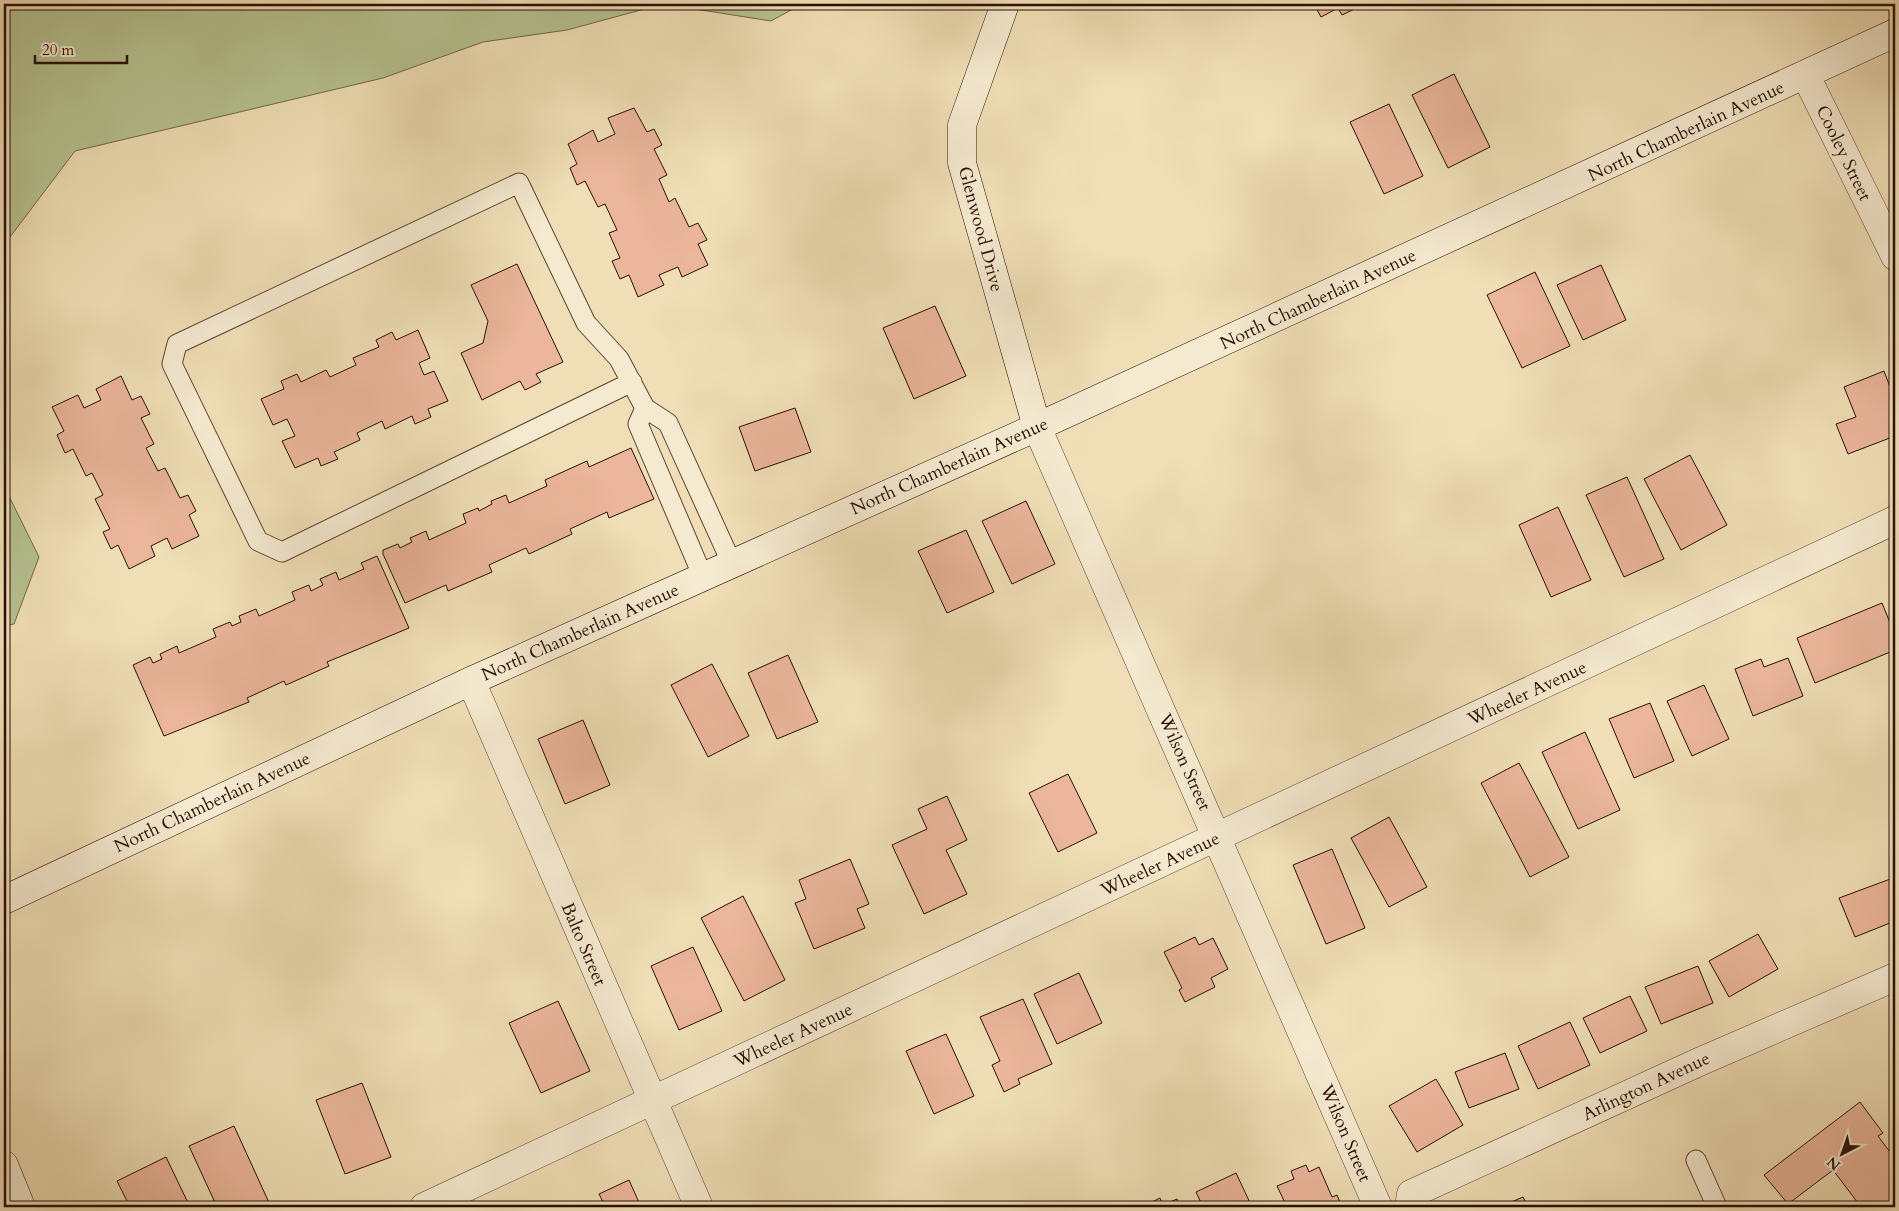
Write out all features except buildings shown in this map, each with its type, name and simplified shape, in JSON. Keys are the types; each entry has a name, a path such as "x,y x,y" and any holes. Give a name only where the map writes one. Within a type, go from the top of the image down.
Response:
{"street":[{"name":"Glenwood Drive","path":"1005,4 962,125 962,164 1037,427"},
{"name":"North Chamberlain Avenue","path":"4,900 471,681 1037,427 1806,76 1895,33"},
{"name":"Cooley Street","path":"1806,76 1895,256"},
{"name":"Wilson Street","path":"1037,427 1218,837 1378,1207"},
{"name":"Wheeler Avenue","path":"424,1207 1895,520"},
{"name":"Balto Street","path":"471,681 699,1207"},
{"name":"Arlington Avenue","path":"1409,1207 1411,1194 1698,1062 1895,977"},
{"path":"4,1165 21,1207"}],"lane":[{"path":"632,382 282,552 258,541 172,364 177,344 518,183 586,323 619,359 632,382 645,408 668,423 732,564"},
{"path":"645,408 638,424 704,577"},
{"path":"1696,1160 1717,1207"}],"green space":[{"path":"4,4 663,4 567,30 483,42 383,78 75,151 4,245"},
{"path":"663,4 802,4 771,21"},
{"path":"4,486 39,557 14,624 4,626"}]}
